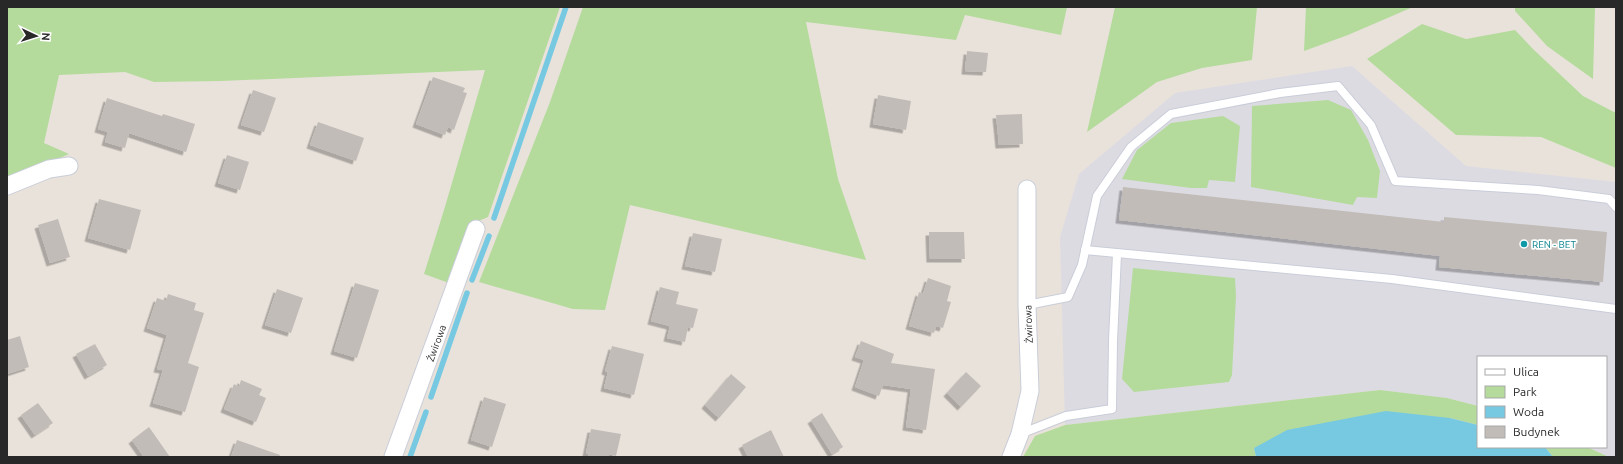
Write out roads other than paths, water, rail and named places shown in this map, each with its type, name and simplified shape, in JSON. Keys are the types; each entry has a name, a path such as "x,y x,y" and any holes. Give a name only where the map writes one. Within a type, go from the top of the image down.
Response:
{"street":[{"path":"7,186 49,169 69,166"},
{"name":"Żwirowa","path":"1011,457 1020,434 1030,391 1027,305 1027,188"},
{"name":"Żwirowa","path":"393,457 476,229"}],"lane":[{"path":"1027,305 1068,297 1082,264 1097,196 1131,147 1171,114 1280,93 1338,86 1371,124 1395,181 1538,190 1609,200 1616,207"},
{"path":"1085,250 1392,279 1616,308"},
{"path":"1020,434 1066,416 1112,409 1117,254"}],"water":[{"path":"1386,411 1450,418 1477,425 1477,448 1546,448 1553,457 1256,457 1254,448 1287,430"}],"waterway":[{"path":"494,218 566,7"},
{"path":"472,280 489,236"},
{"path":"431,397 467,293"},
{"path":"410,457 426,412"}],"place":[{"name":"REN - BET","path":"1524,244"}]}
